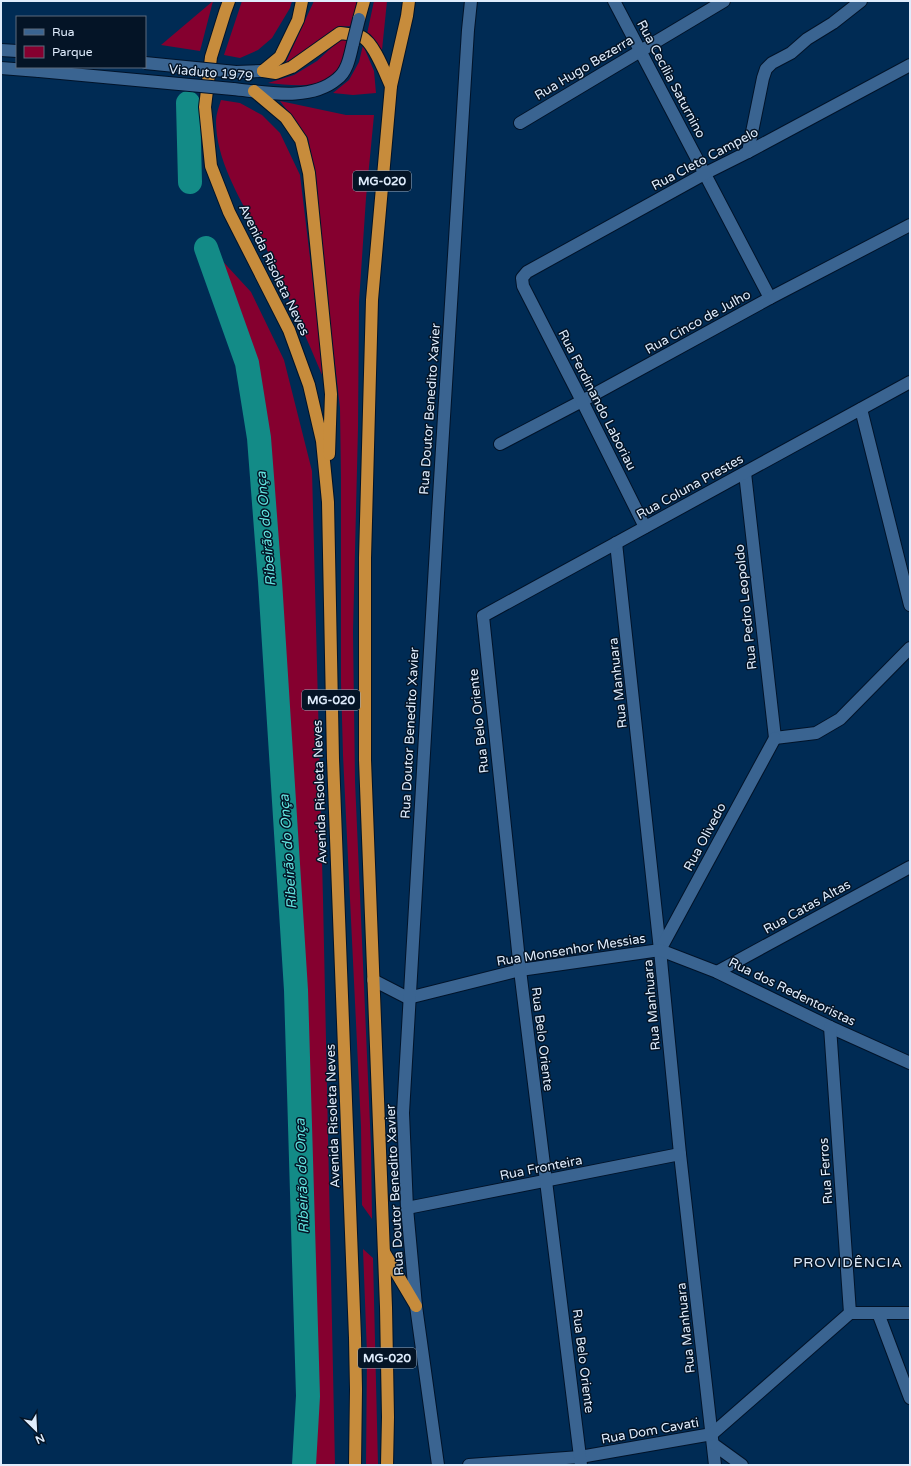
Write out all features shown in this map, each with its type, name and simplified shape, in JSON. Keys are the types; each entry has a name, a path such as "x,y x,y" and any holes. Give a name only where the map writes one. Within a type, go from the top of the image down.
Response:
{"highway":[{"name":"Avenida Risoleta Neves","path":"230,1 224,12 211,56 205,107 211,166 229,212 289,330 309,385 322,441 328,502 333,759 354,1309 356,1389 355,1465"},
{"path":"263,71 280,57 298,20 302,1"},
{"path":"359,19 364,1"},
{"name":"MG-020","path":"387,1465 388,1410 384,1251 365,760 365,558 372,300 390,86 408,16 408,1"},
{"path":"263,71 276,73 292,67 340,33 362,37 373,49 381,62 390,86"},
{"path":"254,91 286,118 301,140 309,173 331,394 328,502"},
{"path":"384,1251 416,1306"}],"street":[{"name":"Rua Doutor Benedito Xavier","path":"438,1465 416,1306 407,1208 402,1113 453,260 471,1"},
{"name":"Rua Cecília Saturnino","path":"614,1 706,173 770,298"},
{"name":"Rua Hugo Bezerra","path":"520,122 724,1"},
{"path":"748,152 766,69 772,63 791,53 807,39 833,23 861,1"},
{"name":"Viaduto 1979","path":"1,68 299,94 322,89 338,79 347,65 359,19"},
{"path":"1,50 16,52"},
{"name":"Viaduto 1979","path":"146,63 236,72 263,71"},
{"name":"Rua Cleto Campelo","path":"522,286 522,278 527,272 706,173 910,65"},
{"name":"Rua Cinco de Julho","path":"500,444 770,298 910,225"},
{"name":"Rua Ferdinando Laboriau","path":"522,286 645,527"},
{"name":"Rua Coluna Prestes","path":"482,616 910,382"},
{"path":"861,409 910,605"},
{"name":"Rua Pedro Leopoldo","path":"745,473 775,738"},
{"name":"Rua Manhuara","path":"616,543 660,950 680,1154 716,1465"},
{"name":"Rua Belo Oriente","path":"482,616 520,970 581,1461"},
{"path":"775,738 816,732 840,719 910,648"},
{"name":"Rua Olivedo","path":"660,950 775,738"},
{"name":"Rua Catas Altas","path":"717,972 910,866"},
{"name":"Rua Monsenhor Messias","path":"408,998 520,970 660,950"},
{"name":"Rua dos Redentoristas","path":"660,950 717,972 830,1027 910,1063"},
{"path":"373,980 408,998"},
{"name":"Rua Ferros","path":"830,1027 850,1313"},
{"name":"Rua Fronteira","path":"407,1208 680,1154"},
{"path":"850,1313 910,1313"},
{"name":"Rua Dom Cavati","path":"469,1465 581,1461 712,1439 850,1313"},
{"path":"878,1313 910,1398"},
{"path":"712,1439 742,1465"}],"green space":[{"path":"213,1 200,51 161,45"},
{"path":"242,1 292,1 290,8 272,38 258,50 240,58 224,55"},
{"path":"314,1 357,1 351,26 341,27 285,64"},
{"path":"374,1 387,1 382,50 367,34"},
{"path":"342,38 348,41 343,59 334,74 326,79 308,85 268,83 294,75 317,61"},
{"path":"363,45 374,71 376,93 353,95 333,93 349,80 359,62"},
{"path":"221,100 240,103 262,115 280,133 300,175 325,382 269,254 235,190 228,173 217,139 216,118"},
{"path":"280,101 346,115 374,115 366,198 359,302 358,428 353,632 355,781 371,1147 372,1219 362,1205 361,1126 343,755 341,682 340,408 317,209 315,173 308,138"},
{"path":"216,254 251,292 284,360 312,471 335,1465 308,1465 311,1419 306,1176 296,901 266,475 253,367"},
{"path":"363,1249 373,1258 378,1465 366,1465 367,1354"}],"waterway":[{"name":"Ribeirão do Onça","path":"188,103 190,182"},
{"name":"Ribeirão do Onça","path":"206,248 247,363 259,438 270,581 296,990 308,1396 304,1465"}],"district":[{"name":"PROVIDÊNCIA","path":"848,1262"}]}
